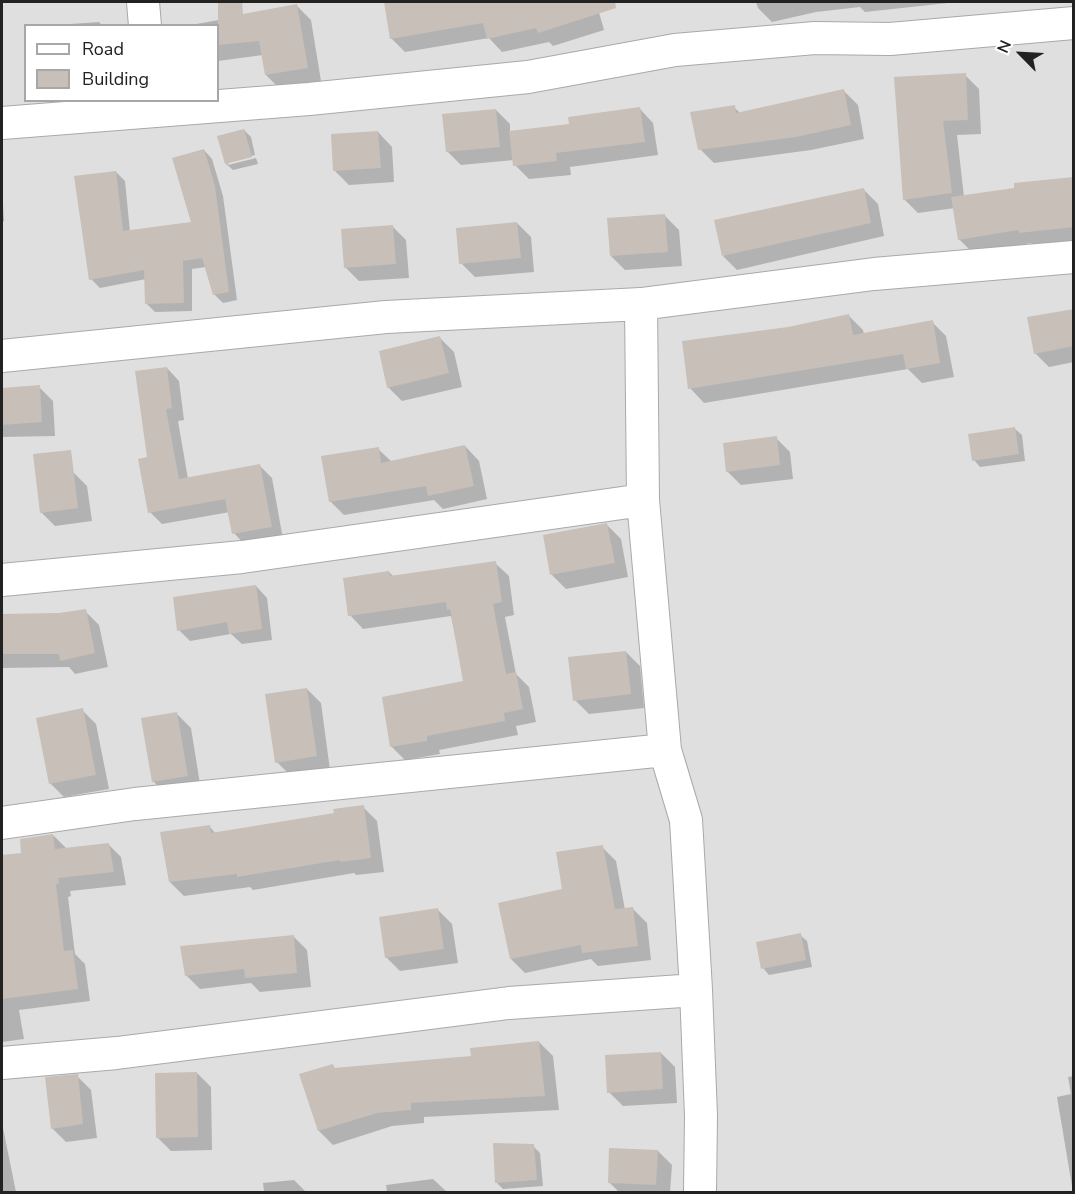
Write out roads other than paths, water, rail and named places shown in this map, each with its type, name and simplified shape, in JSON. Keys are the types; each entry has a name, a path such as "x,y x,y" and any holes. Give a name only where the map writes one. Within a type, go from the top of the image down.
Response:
{"street":[{"path":"144,2 145,24"},
{"path":"219,101 528,77 675,50 814,38 890,39 1074,22"},
{"path":"2,123 201,102"},
{"path":"2,356 386,317 641,304 874,274 1074,257"},
{"path":"641,304 643,500 665,750 686,820 701,1116 700,1192"},
{"path":"2,580 242,557 643,500"},
{"path":"2,823 135,804 665,750"},
{"path":"2,1063 117,1053 509,1003 696,990"}]}
